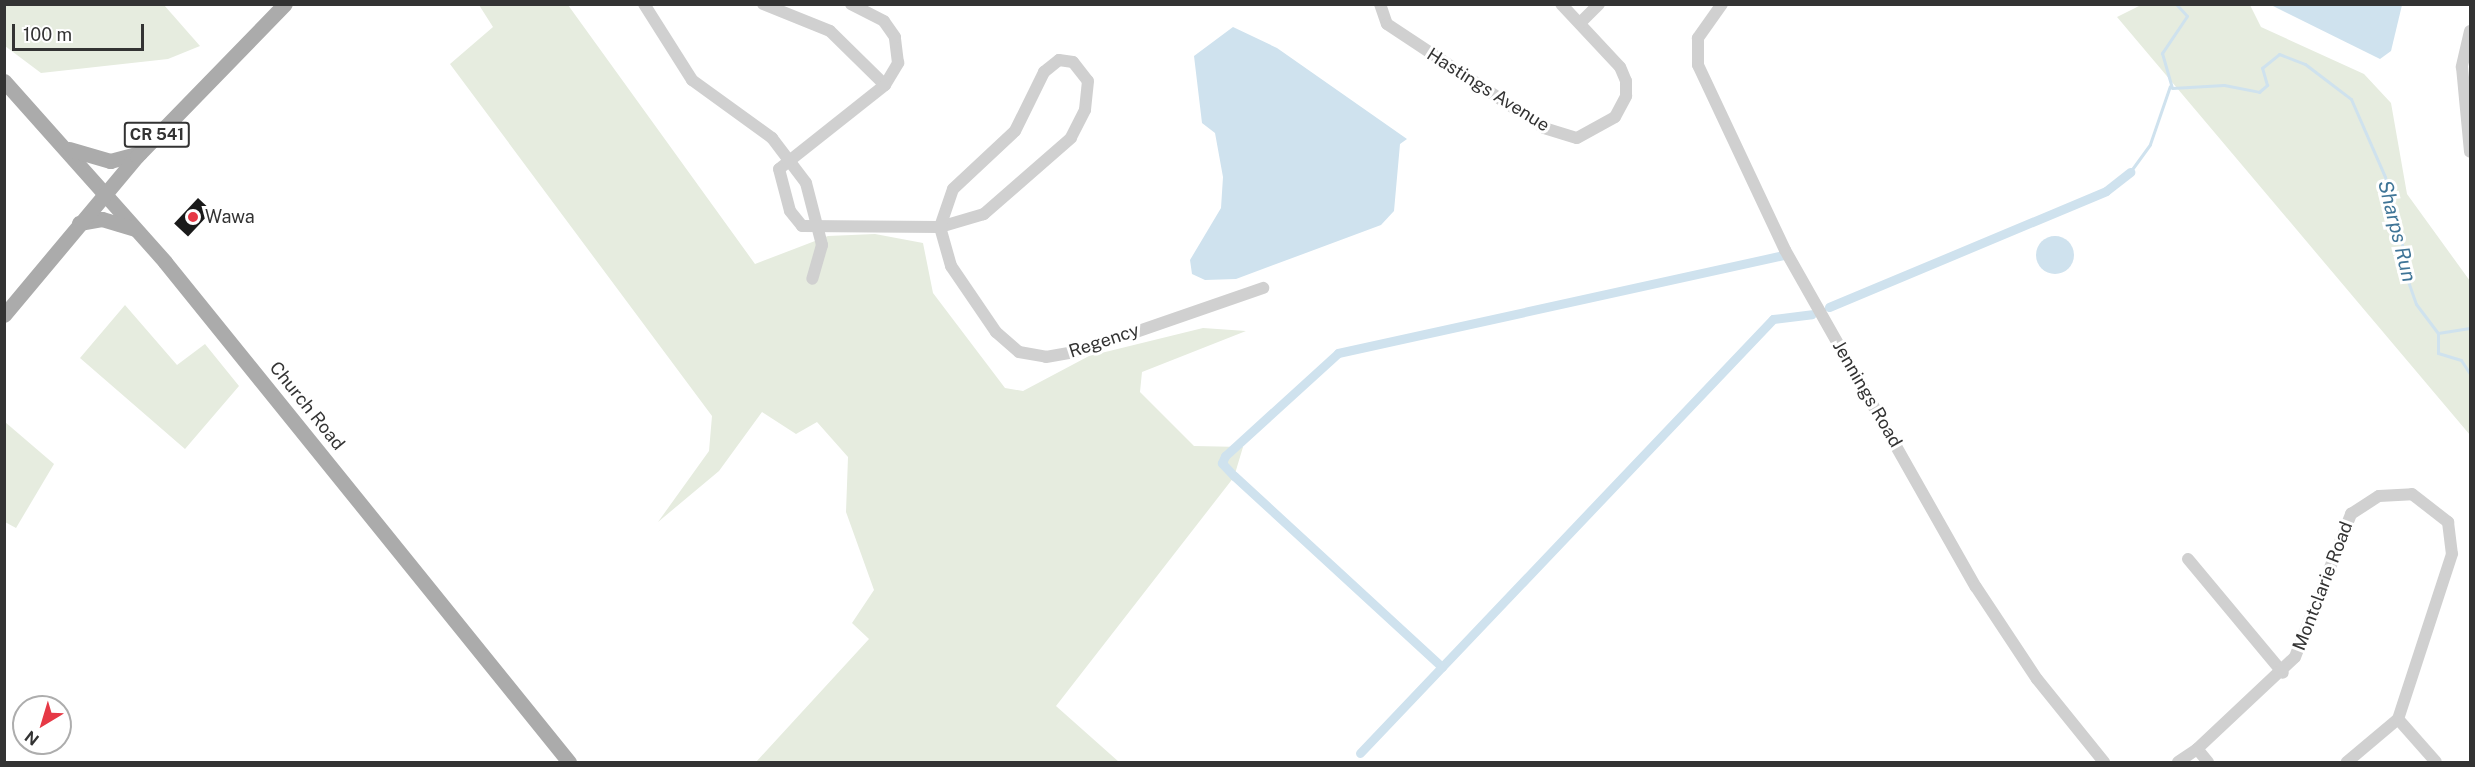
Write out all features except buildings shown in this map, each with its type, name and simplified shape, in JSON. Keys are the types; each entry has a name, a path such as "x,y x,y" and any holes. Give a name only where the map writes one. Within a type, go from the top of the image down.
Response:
{"main road":[{"name":"CR 541","path":"4,315 104,193 140,153 285,4"},
{"name":"Church Road","path":"4,81 136,230 569,762"},
{"path":"60,144 98,160 140,153"},
{"path":"79,223 102,219 136,230"}],"street":[{"path":"644,4 692,80 748,117 791,161 811,194 819,226 822,254 812,279"},
{"path":"763,4 830,31 885,85"},
{"path":"851,4 884,21 895,37 898,63 885,85 778,174 796,224 940,227 984,214 1064,146 1081,120 1089,90 1085,73 1073,62 1048,66 1022,122 953,189 940,227"},
{"name":"Hastings Avenue","path":"1380,4 1387,24 1544,128 1576,138 1604,128 1626,96 1620,67 1561,4"},
{"path":"1580,23 1599,4"},
{"name":"Jennings Road","path":"1722,4 1698,38 1698,65 1785,250 1980,594 2037,679 2104,762"},
{"path":"2470,31 2462,67 2470,152"},
{"name":"Regency","path":"940,227 947,258 990,324 1003,340 1028,355 1081,351 1263,288"},
{"name":"Montclarie Road","path":"2178,762 2197,749 2283,673 2304,642 2351,514 2379,496 2412,494 2448,522 2452,555 2398,719"},
{"path":"2188,559 2283,673"},
{"path":"2347,762 2398,719 2436,762"},
{"path":"2197,749 2208,762"}],"shaded area":[{"path":"5,4 164,5 200,46 168,59 41,73 5,46"},
{"path":"479,5 568,5 755,264 828,236 875,234 923,243 933,293 1005,388 1023,391 1089,356 1203,328 1246,331 1142,372 1140,392 1194,446 1243,447 1234,477 1056,706 1119,762 756,762 869,639 852,623 874,590 846,512 848,457 817,422 796,434 762,412 719,471 658,522 709,451 712,416 450,64 493,27"},
{"path":"2141,5 2250,5 2261,27 2364,74 2391,103 2407,194 2470,281 2470,435 2117,17"},
{"path":"125,305 177,365 205,344 239,386 185,449 80,358"},
{"path":"5,422 54,464 16,528 5,522"}],"water":[{"path":"2271,5 2402,5 2391,51 2380,59"},
{"path":"1233,27 1277,48 1407,139 1400,144 1394,211 1381,225 1236,279 1205,280 1192,274 1190,260 1221,208 1223,177 1215,133 1202,123 1194,56"},
{"path":"2055,236 2068,242 2074,255 2068,268 2055,274 2042,268 2036,255 2042,242"}],"waterway":[{"name":"Sharps Run","path":"2176,4 2187,16 2162,53 2172,88 2224,85 2259,92 2267,85 2262,68 2279,54 2305,64 2351,99 2385,177 2402,243 2402,264 2416,304 2438,333"},
{"path":"2130,172 2150,144 2170,86"},
{"path":"1829,307 2106,191 2130,172"},
{"path":"1442,667 1234,476 1222,463 1225,456 1338,353 1784,255"},
{"path":"1822,310 1829,307"},
{"path":"1360,753 1773,319 1812,314"},
{"path":"2438,333 2470,328"},
{"name":"Sharps Run","path":"2438,333 2438,353 2461,360 2470,374"}],"place":[{"name":"Wawa","path":"193,217"}]}
